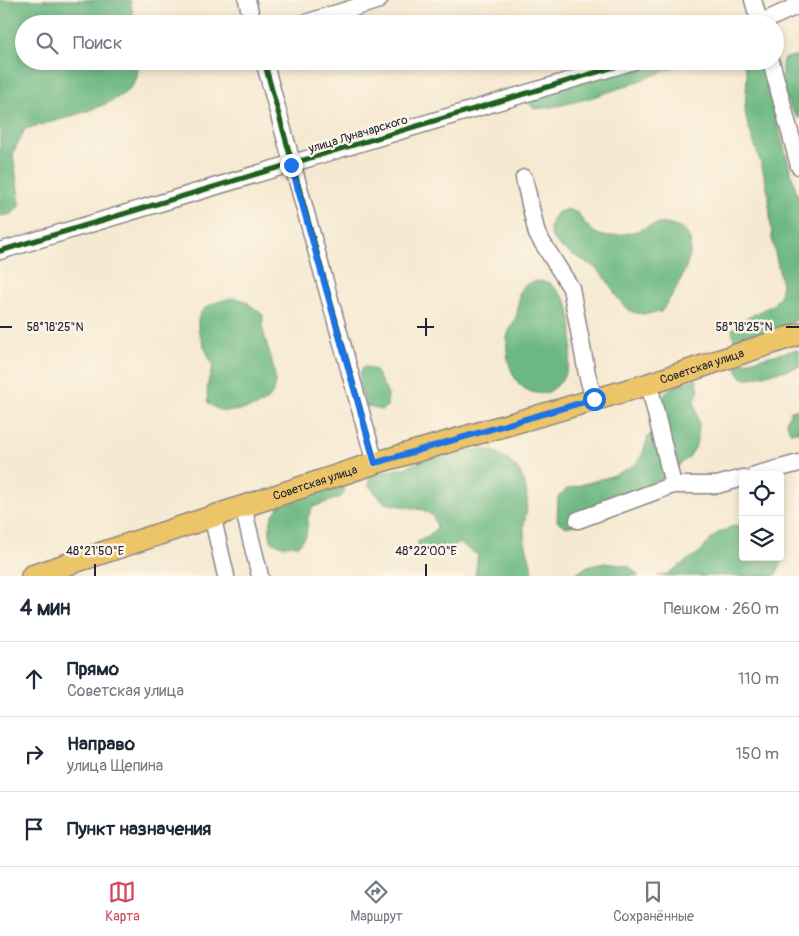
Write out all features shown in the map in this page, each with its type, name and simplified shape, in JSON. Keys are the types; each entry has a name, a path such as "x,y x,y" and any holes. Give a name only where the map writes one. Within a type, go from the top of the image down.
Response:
{"main road":[{"name":"Советская улица","path":"32,576 212,515 243,507 375,463 649,384 799,334"}],"street":[{"path":"247,0 251,15"},
{"path":"331,15 379,0"},
{"path":"753,0 757,15"},
{"path":"778,15 799,5"},
{"path":"266,70 291,165 375,463"},
{"name":"улица Луначарского","path":"0,251 604,70"},
{"path":"773,70 799,166"},
{"path":"524,178 537,234 571,288 594,399"},
{"path":"649,384 673,485"},
{"path":"770,471 799,463"},
{"path":"578,520 673,485 717,485 739,479"},
{"path":"243,507 260,576"},
{"path":"212,515 226,576"}],"green space":[{"path":"0,0 130,0 133,15 15,15 15,70 138,70 136,80 118,98 86,112 25,129 13,153 20,205 12,214 0,216"},
{"path":"794,56 799,57 799,119 790,107 784,91 782,70 784,70 784,59"},
{"path":"622,70 666,70 614,90 575,102 535,109 530,105 531,101 545,92"},
{"path":"746,70 762,70 799,201 799,319 759,338 734,341 732,329 741,321 773,305 780,296 782,284 772,239 768,192 745,110 747,74"},
{"path":"567,209 578,213 591,230 603,236 630,233 661,224 677,227 687,233 690,243 690,255 686,268 673,294 661,312 639,314 627,309 600,272 566,251 555,241 550,232 550,226 556,213"},
{"path":"539,281 550,283 566,300 570,314 572,334 568,367 564,376 558,385 547,393 541,394 528,391 521,386 512,372 507,355 508,335 518,310 519,293 524,286"},
{"path":"233,298 244,300 263,315 263,332 274,369 275,380 274,390 269,398 260,405 234,411 225,411 217,409 208,403 208,384 213,367 202,342 198,322 200,314 206,308 217,302"},
{"path":"795,350 799,351 799,367 746,379 738,373 737,367 741,363"},
{"path":"364,366 375,370 388,394 387,406 382,410 366,406 360,381 361,371"},
{"path":"696,379 699,390 694,401 699,425 695,448 689,457 633,502 602,519 566,527 557,521 558,497 567,489 615,475 636,464 642,455 648,437 660,424 661,404 666,392 671,388"},
{"path":"799,409 799,432 790,432 786,421 791,411"},
{"path":"467,450 494,451 510,462 522,477 527,497 524,537 533,576 475,576 478,555 459,543 435,554 430,555 418,552 418,541 428,536 437,527 433,516 423,510 385,503 369,486 369,475 404,468 427,459"},
{"path":"336,485 343,487 345,492 341,497 313,507 308,517 306,536 299,545 282,546 271,541 270,526 273,515 279,507 288,500"},
{"path":"735,525 739,526 739,561 781,561 775,576 658,576 667,574 700,552 716,534"},
{"path":"604,563 629,566 639,576 573,576 586,567"}],"cycle path":[{"path":"266,70 375,463"},
{"path":"0,251 604,70"}],"route":[{"path":"291,165 375,463 594,399"}]}
